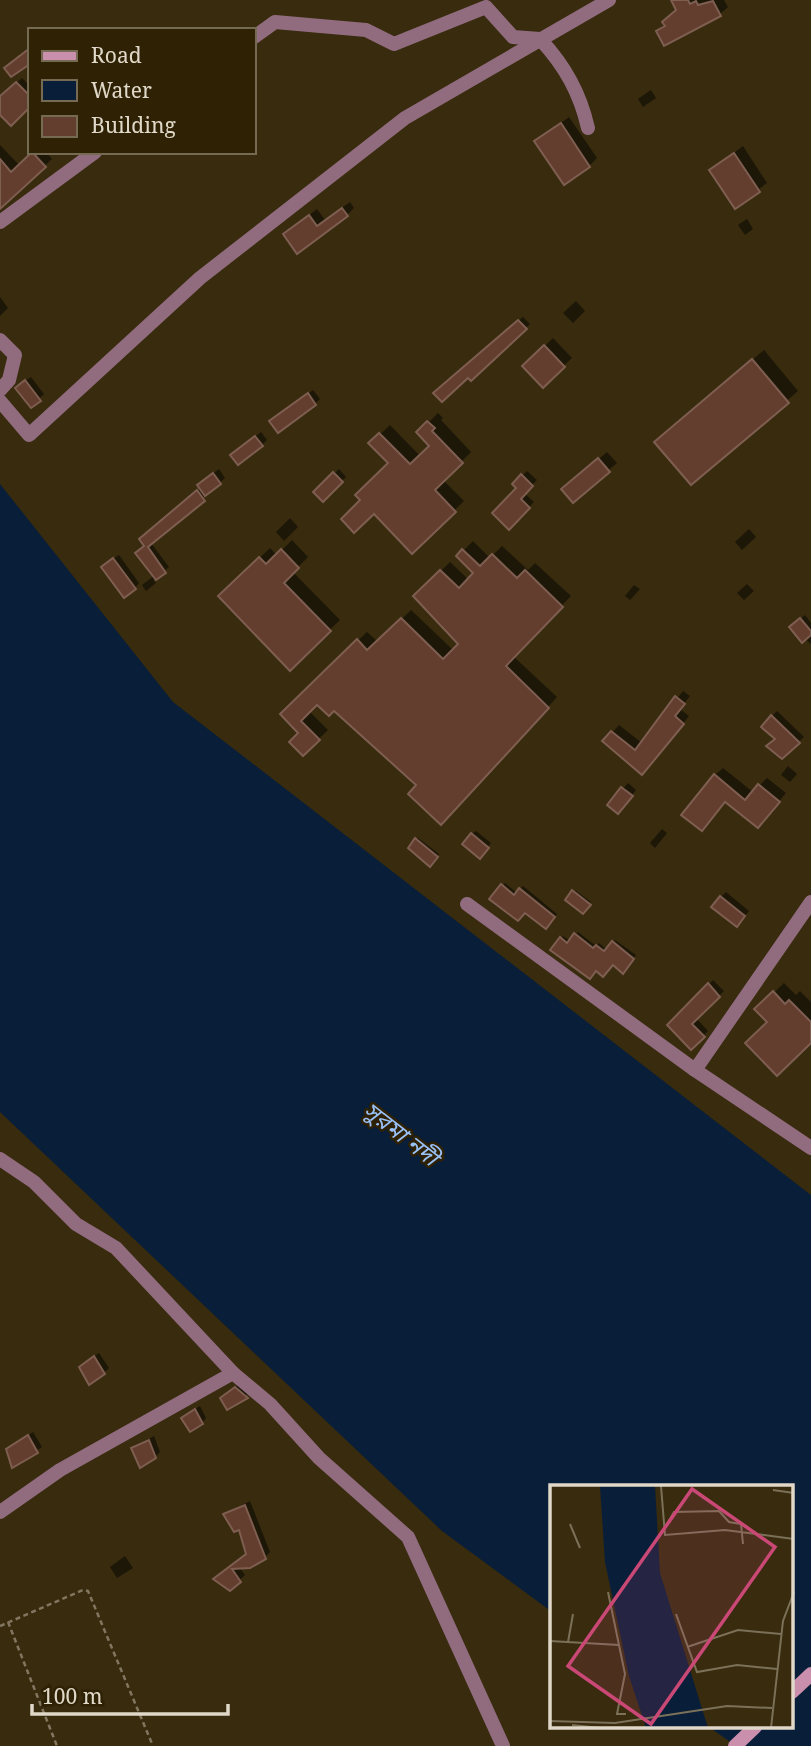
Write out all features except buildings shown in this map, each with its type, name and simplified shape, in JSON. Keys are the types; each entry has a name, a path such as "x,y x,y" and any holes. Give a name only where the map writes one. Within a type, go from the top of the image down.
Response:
{"main road":[{"path":"794,1690 811,1674"},
{"path":"735,1746 754,1728"}],"street":[{"path":"0,401 29,435 200,278 405,118 609,0"},
{"path":"256,36 275,22 366,30 394,44 485,7 513,37 540,39 561,61 582,101 588,128"},
{"path":"0,222 92,154"},
{"path":"0,340 15,355 9,380 0,390"},
{"path":"695,1070 811,902"},
{"path":"467,904 695,1070 811,1148"},
{"path":"0,1159 34,1182 76,1224 116,1248 233,1373 271,1404 319,1458 408,1537 503,1746"},
{"path":"0,1512 60,1470 233,1373"}],"path":[{"path":"0,1626 83,1590 88,1591 153,1746"},
{"path":"8,1622 57,1746"}],"water":[{"name":"সুরমা নদী","path":"0,484 173,702 811,1195 811,1746 736,1746 710,1728 794,1728 794,1485 550,1485 550,1611 442,1531 0,1112"}]}
